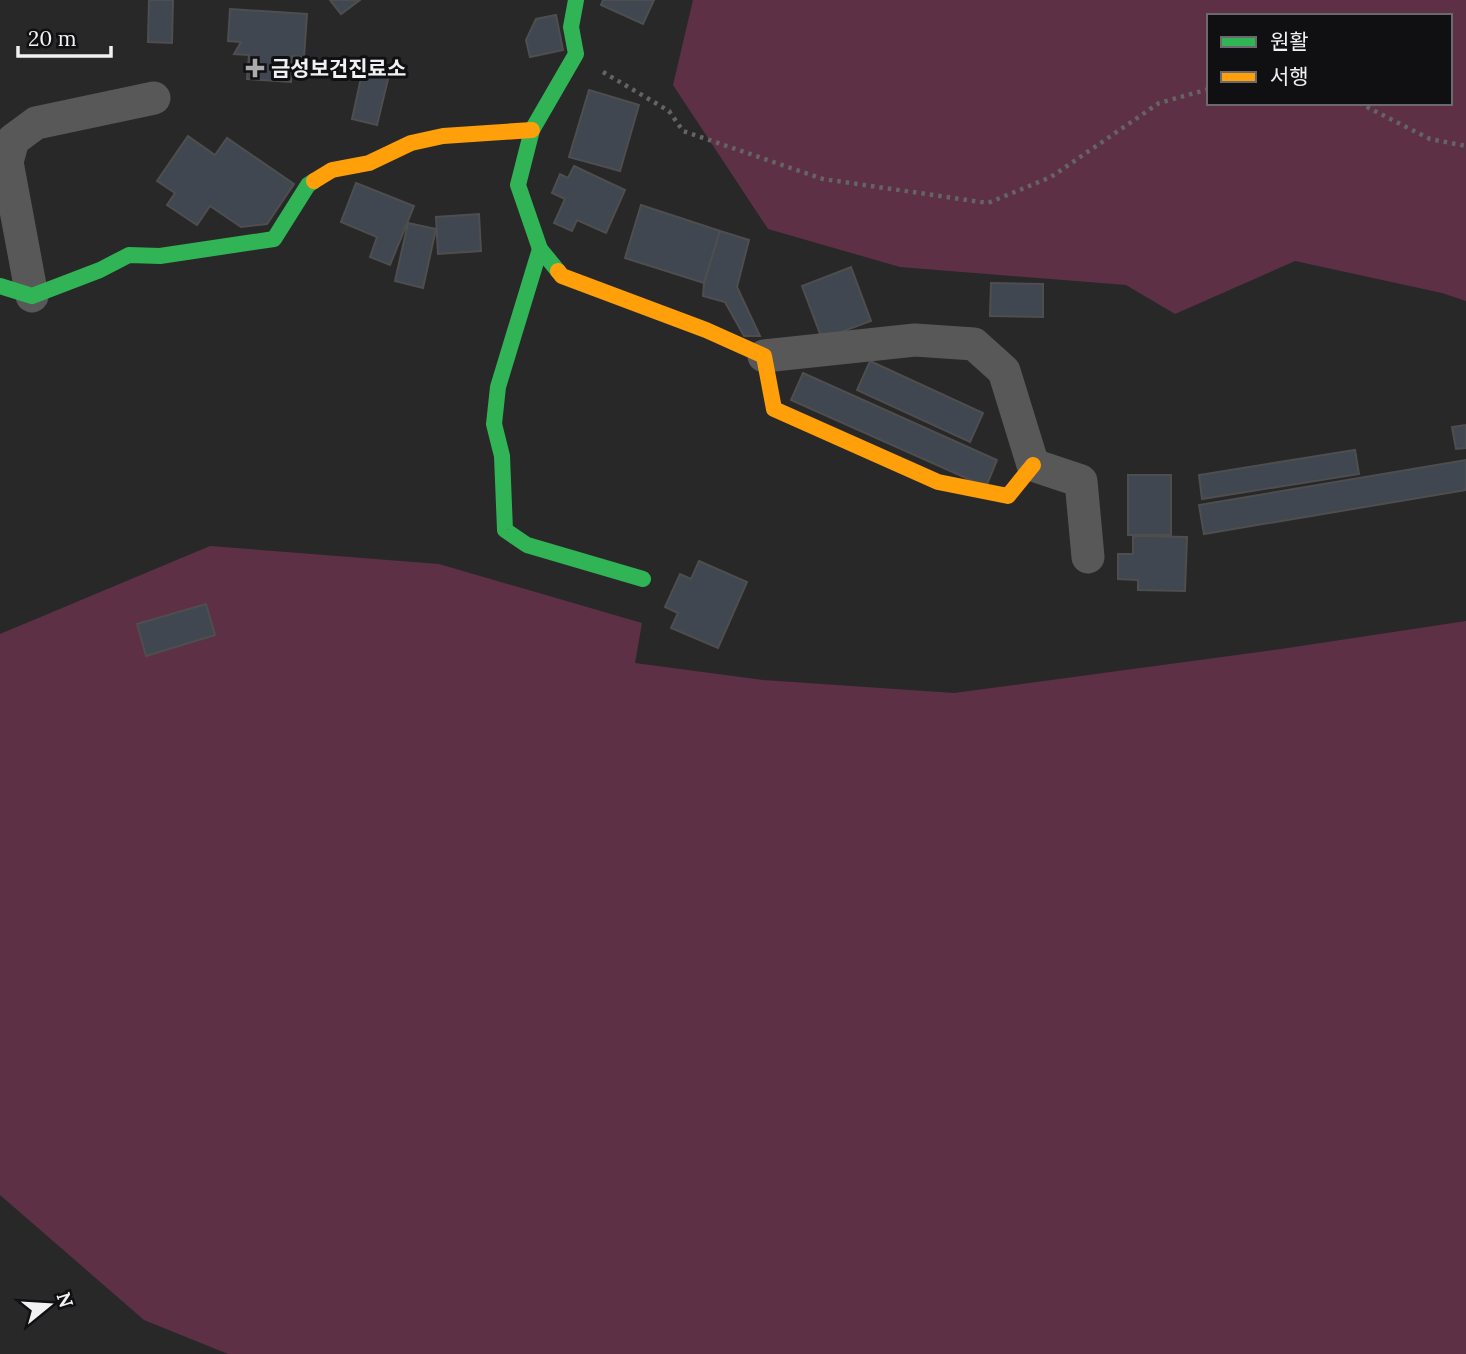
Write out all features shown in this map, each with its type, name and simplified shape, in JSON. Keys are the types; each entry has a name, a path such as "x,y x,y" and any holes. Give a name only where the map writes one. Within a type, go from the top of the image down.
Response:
{"street":[{"path":"576,0 571,27 576,54 532,130 518,184 540,249 562,276 706,330 765,356 915,340 974,344 1004,371 1033,465"},
{"path":"32,296 7,162 13,139 36,122 154,98"},
{"path":"0,286 32,296 129,256 160,256 274,239 307,185 332,170 369,163 411,143 443,136 532,130"},
{"path":"540,249 498,387 494,424 502,456 505,530 527,545 643,579"},
{"path":"765,356 774,409 938,482 1008,496 1033,465"},
{"path":"1033,465 1081,481 1088,557"}],"path":[{"path":"576,54 614,80 669,111 683,131 823,179 988,203 1051,177 1159,103 1207,90"},
{"path":"1363,105 1430,139 1466,146"}],"shaded area":[{"path":"693,0 1466,0 1466,301 1442,293 1295,261 1175,314 1126,285 900,267 768,229 673,85"},
{"path":"210,546 439,564 642,623 635,663 763,680 954,693 1466,621 1466,1354 228,1354 144,1320 0,1195 0,634"}],"building":[{"path":"149,0 173,0 172,43 148,42"},
{"path":"330,0 360,0 341,14"},
{"path":"603,0 654,0 643,24 601,5"},
{"path":"230,9 307,14 304,57 292,56 291,82 247,79 249,55 234,54 241,42 228,41"},
{"path":"556,15 563,50 530,57 526,40 536,19"},
{"path":"363,69 389,75 377,125 352,119"},
{"path":"589,90 639,105 620,171 569,157"},
{"path":"188,136 215,155 227,138 294,184 267,224 241,227 210,206 197,225 167,205 175,193 157,181"},
{"path":"574,166 625,190 606,233 577,220 572,231 554,223 565,199 552,193 560,174 568,178"},
{"path":"356,183 414,206 390,265 370,257 377,237 341,222"},
{"path":"641,205 720,231 704,283 625,258"},
{"path":"479,214 481,251 438,254 436,217"},
{"path":"408,223 436,229 423,288 395,281"},
{"path":"720,231 749,240 737,287 760,336 744,336 725,302 703,296 704,283"},
{"path":"851,267 871,321 822,339 802,286"},
{"path":"991,283 1043,284 1043,317 990,316"},
{"path":"870,361 983,413 970,442 857,390"},
{"path":"803,373 997,460 986,487 791,400"},
{"path":"1466,425 1466,448 1456,449 1452,427"},
{"path":"1355,450 1359,474 1202,499 1199,475"},
{"path":"1466,460 1466,490 1204,534 1199,505"},
{"path":"1128,475 1171,475 1171,535 1128,535"},
{"path":"1133,536 1187,537 1185,591 1138,590 1138,580 1118,579 1118,554 1133,554"},
{"path":"699,561 747,582 718,648 671,628 678,613 665,607 680,574 691,579"},
{"path":"206,604 215,635 146,656 137,624"}],"traffic: fast":[{"path":"558,271 540,249 518,185 532,130 576,54 571,27 576,0"},
{"path":"0,286 32,296 100,270 129,255 160,256 274,239 308,185 314,181"},
{"path":"540,249 498,387 494,424 502,456 505,530 527,545 643,579"}],"traffic: slow":[{"path":"314,181 332,170 369,163 411,143 443,136 532,130"},
{"path":"558,271 562,276 706,330 764,356 774,409 938,482 1008,496 1033,465"}],"place":[{"name":"금성보건진료소","path":"255,68"}]}
